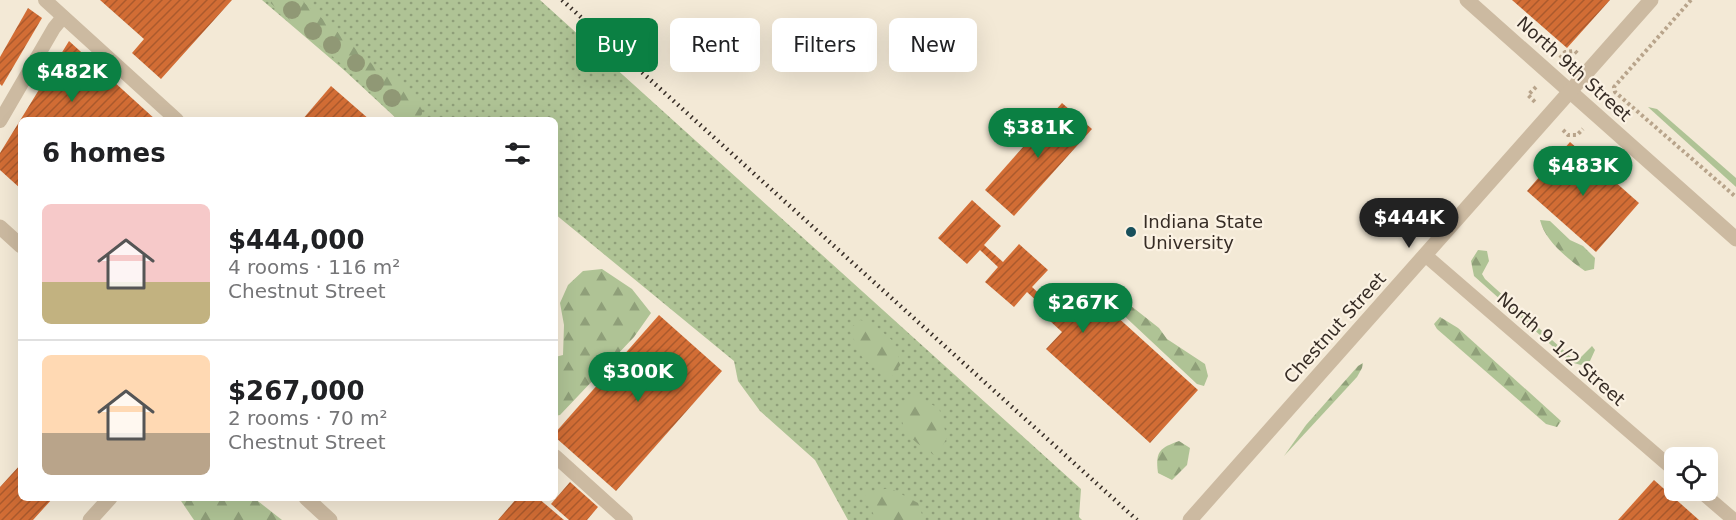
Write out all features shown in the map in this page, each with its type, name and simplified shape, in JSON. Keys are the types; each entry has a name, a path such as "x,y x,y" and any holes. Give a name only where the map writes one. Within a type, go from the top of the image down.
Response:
{"street":[{"name":"North 9th Street","path":"1467,0 1736,239"},
{"name":"Chestnut Street","path":"1190,520 1651,0"},
{"path":"0,227 18,243"},
{"path":"90,520 107,501"},
{"path":"309,501 330,520"}],"lane":[{"path":"45,0 174,117"},
{"path":"0,122 54,27 63,17"},
{"name":"North 9 1/2 Street","path":"1425,255 1664,461"},
{"path":"558,459 627,520"},
{"path":"1712,501 1734,520"}],"path":[{"path":"1691,0 1614,87 1615,92 1736,197"}],"green space":[{"path":"262,0 540,0 576,33 576,72 620,72 1081,489 1079,517 1082,520 848,520 815,460 760,411 738,381 734,361 558,216 558,117 395,117"},
{"path":"267,0 301,0 377,68 398,79 422,105 420,117 403,117"},
{"path":"1648,107 1657,109 1736,178 1736,187"},
{"path":"1540,220 1550,221 1570,240 1583,246 1595,258 1594,269 1585,271 1565,255 1547,235"},
{"path":"1478,250 1487,251 1489,261 1482,274 1485,279 1573,359 1578,360 1592,346 1595,350 1590,361 1581,365 1570,362 1474,276 1471,261"},
{"path":"602,269 632,289 651,313 634,337 558,415 558,356 563,355 564,325 560,303 568,285 583,271"},
{"path":"1107,287 1159,328 1167,339 1205,364 1208,376 1204,386 1197,384 1103,296"},
{"path":"1440,317 1458,328 1561,421 1557,427 1546,424 1437,329 1434,324"},
{"path":"860,320 872,323 893,341 901,364 889,381 862,357 849,329"},
{"path":"1363,363 1357,377 1284,456 1306,425"},
{"path":"914,396 939,408 947,438 936,456 909,436 902,422 900,403"},
{"path":"1179,441 1190,448 1187,465 1172,480 1158,473 1157,460 1163,448"},
{"path":"890,488 918,503 924,520 876,520 864,493"},
{"path":"181,501 258,501 282,520 194,520"}],"building":[{"path":"100,0 232,0 161,79 132,53 144,39"},
{"path":"1512,0 1610,0 1567,48"},
{"path":"28,8 42,18 2,86 0,84 0,57"},
{"path":"69,41 153,117 22,117"},
{"path":"331,86 367,117 305,117"},
{"path":"1062,103 1092,129 1014,216 985,190"},
{"path":"18,124 18,186 0,170 0,153"},
{"path":"1570,142 1639,203 1596,252 1527,191"},
{"path":"972,200 1001,226 984,245 1003,262 1019,244 1048,270 1032,287 1046,300 1055,290 1079,312 1094,296 1198,390 1150,443 1046,349 1062,332 1037,309 1041,305 1027,292 1014,307 985,282 998,267 980,250 967,264 938,238"},
{"path":"659,315 722,371 616,491 558,440 558,430"},
{"path":"18,467 18,501 50,501 33,520 0,520 0,487"},
{"path":"1654,480 1664,489 1664,501 1678,501 1699,520 1618,520"},
{"path":"570,482 598,507 587,520 569,520 551,504 558,501 558,496"},
{"path":"514,501 542,501 564,520 498,520"}],"railway":[{"path":"562,0 1137,520"}],"place":[{"name":"Indiana State University","path":"1131,232"}]}
